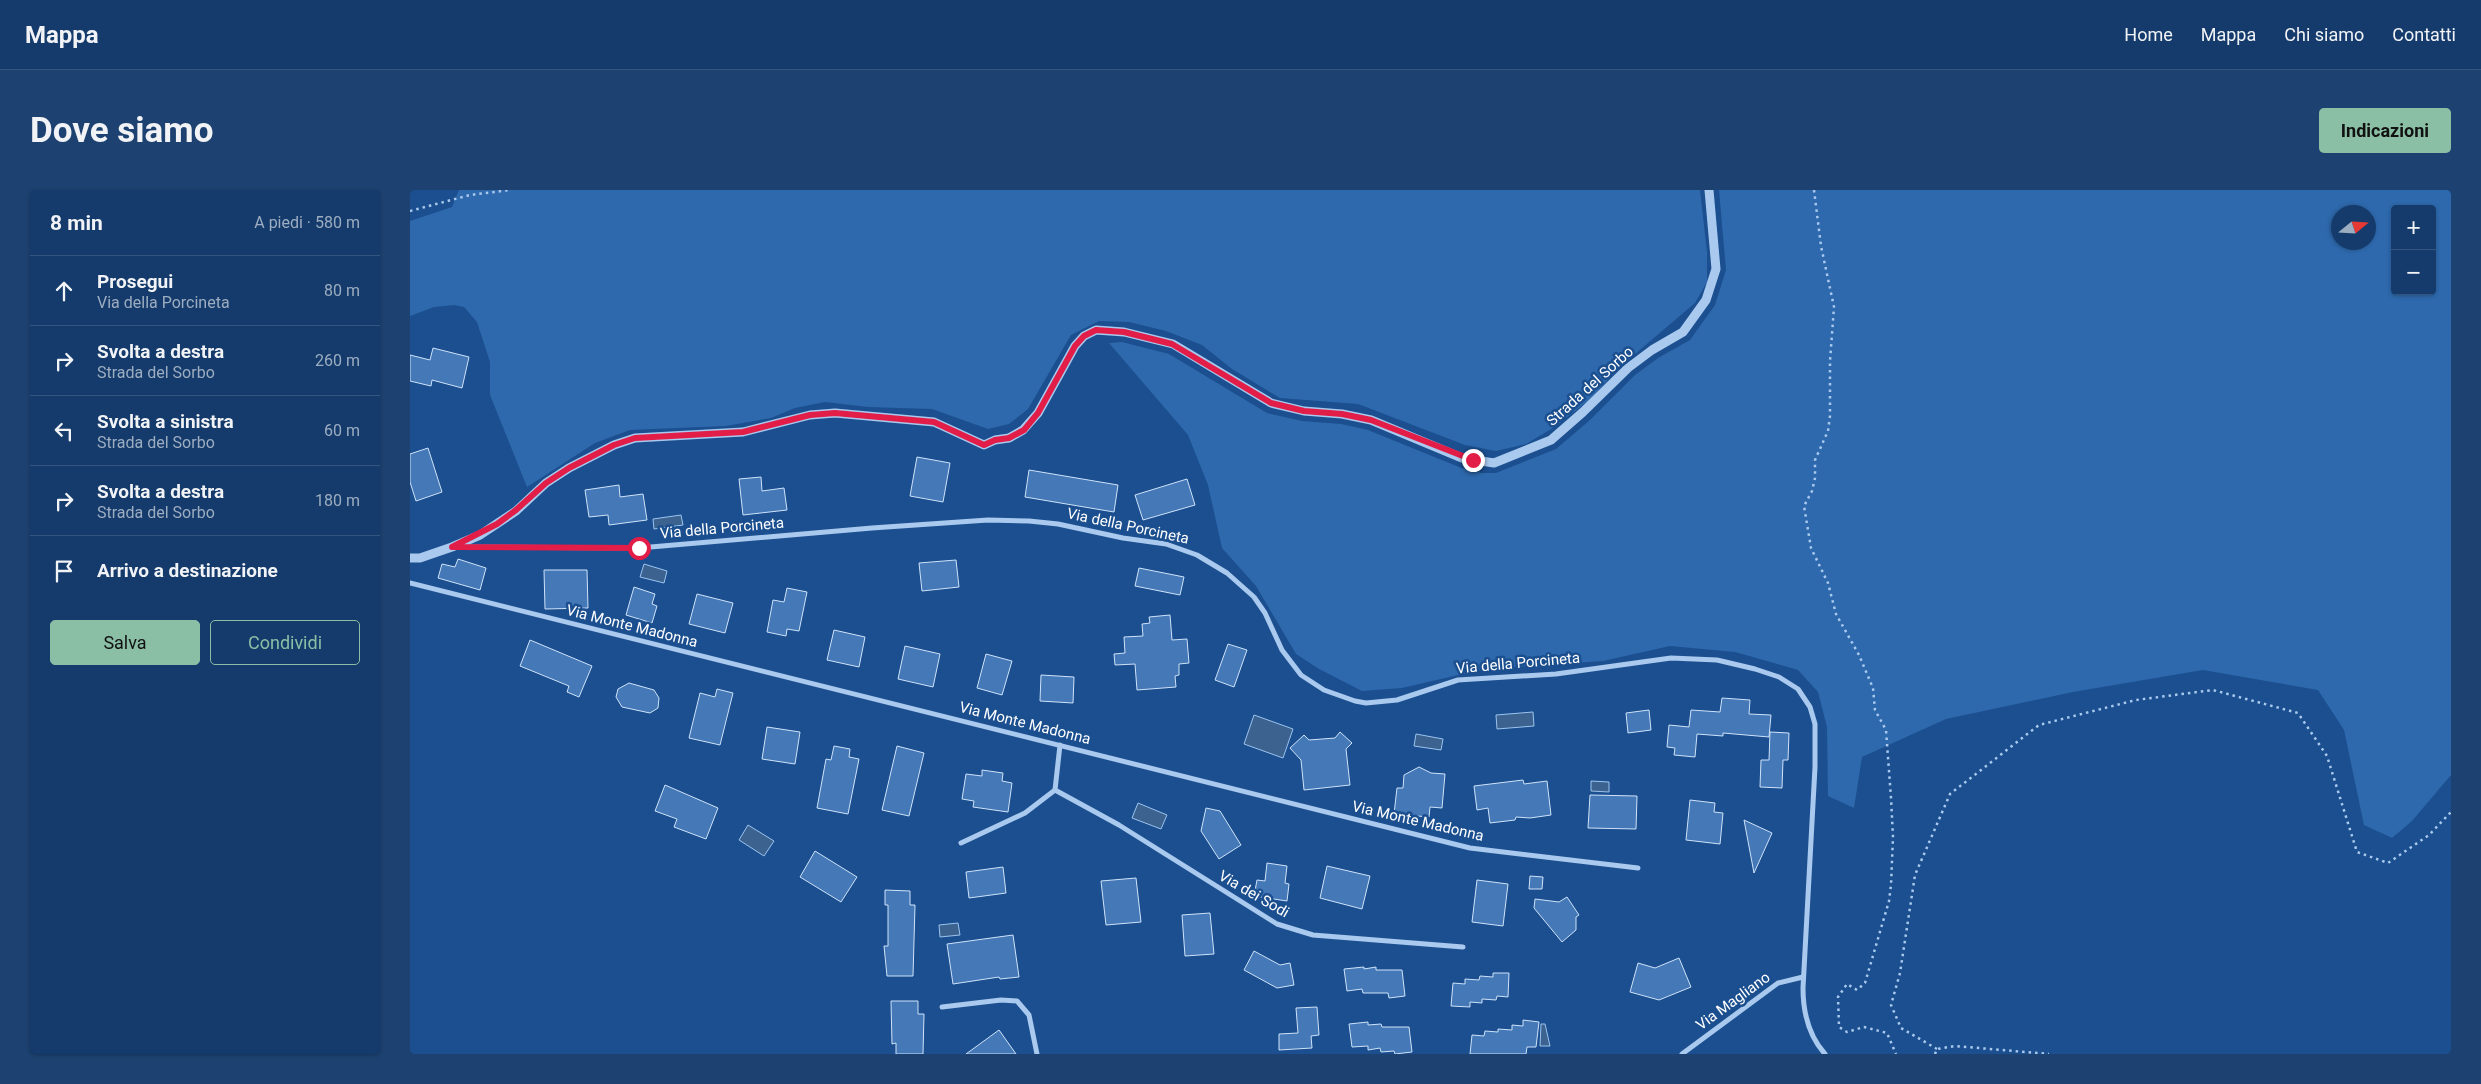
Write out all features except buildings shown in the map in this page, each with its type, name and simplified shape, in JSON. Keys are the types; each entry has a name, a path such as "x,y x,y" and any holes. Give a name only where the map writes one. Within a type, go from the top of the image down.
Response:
{"street":[{"name":"Strada del Sorbo","path":"410,558 420,558 452,547 497,524 546,483 569,468 614,445 635,438 743,432 821,413 934,422 984,445 995,440 1009,438 1024,430 1038,413 1075,346 1084,336 1096,330 1124,332 1172,344 1271,403 1304,411 1342,414 1371,420 1462,458 1494,463 1551,440 1628,368 1652,350 1683,332 1706,300 1716,269 1709,190"},
{"name":"Via della Porcineta","path":"452,547 639,548 988,520 1039,522 1175,546 1206,559 1233,578 1254,597 1265,613 1282,650 1301,675 1324,690 1355,701 1397,700 1458,680 1556,674 1671,658 1716,660 1779,676 1798,689 1810,707 1815,724 1815,767 1803,977 1806,1016 1812,1034 1825,1054"},
{"name":"Via Monte Madonna","path":"410,583 1470,848 1638,868"},
{"path":"961,843 1024,813 1056,790 1060,745"},
{"name":"Via dei Sodi","path":"1056,790 1119,825 1260,915 1292,930 1313,935 1464,947"},
{"name":"Via Magliano","path":"1682,1054 1778,983 1803,977"},
{"path":"942,1007 1001,1000 1017,1002 1030,1015 1037,1054"}],"path":[{"path":"410,211 470,195 510,190"},
{"path":"1814,190 1821,246 1834,306 1828,431 1815,460 1815,478 1812,491 1804,506 1811,548 1828,583 1836,614 1859,655 1870,680 1873,688 1875,710 1886,730 1893,837 1891,885 1885,916 1865,983 1857,990 1847,984 1838,996 1839,1027 1847,1032 1864,1027 1887,1033 1896,1054"},
{"path":"2049,1054 1955,1046 1937,1049 1901,1028 1891,1005 1900,973 1915,875 1950,794 2039,725 2136,700 2213,690 2298,713 2327,756 2357,852 2388,863 2429,835 2451,812"},
{"path":"1936,1054 1937,1049"}],"shaded area":[{"path":"459,190 1700,190 1707,252 1707,282 1695,303 1621,366 1588,401 1553,428 1526,444 1496,451 1465,445 1358,404 1280,398 1232,369 1202,345 1166,331 1129,322 1099,321 1071,335 1028,409 1009,424 988,429 932,409 868,407 825,402 795,408 771,418 726,426 630,430 595,443 527,487 490,395 490,362 477,322 464,307 454,305 434,307 410,316 410,221 452,207"},
{"path":"1719,190 2451,190 2451,775 2412,821 2392,838 2364,825 2344,730 2318,690 2203,670 2073,692 1946,719 1862,757 1854,808 1828,796 1827,727 1818,692 1798,670 1735,652 1670,646 1603,661 1484,669 1402,688 1362,691 1319,669 1296,654 1256,586 1222,548 1208,485 1188,435 1109,343 1122,342 1169,354 1267,413 1302,421 1341,424 1368,430 1459,467 1482,473 1496,473 1556,449 1590,420 1635,375 1658,358 1690,340 1715,305 1726,270"},
{"path":"681,515 683,525 654,529 653,519"},
{"path":"644,564 667,571 664,583 640,577"},
{"path":"1533,712 1534,726 1497,729 1496,715"},
{"path":"1254,715 1293,729 1283,758 1244,744"},
{"path":"1416,734 1443,739 1441,750 1414,746"},
{"path":"1591,781 1609,782 1609,792 1591,791"},
{"path":"1138,803 1167,815 1161,829 1132,818"},
{"path":"748,825 774,841 764,856 739,840"},
{"path":"958,923 960,935 940,937 939,925"},
{"path":"1541,1024 1545,1024 1550,1046 1540,1046"}],"route":[{"path":"639,548 452,547 497,524 546,483 585,458 635,438 682,435 713,436 743,432 821,413 904,418 934,422 984,445 995,440 1009,438 1024,430 1038,413 1044,400 1058,380 1075,346 1084,336 1096,330 1124,332 1172,344 1209,365 1244,389 1271,403 1304,411 1342,414 1371,420 1462,458 1473,460"}]}
